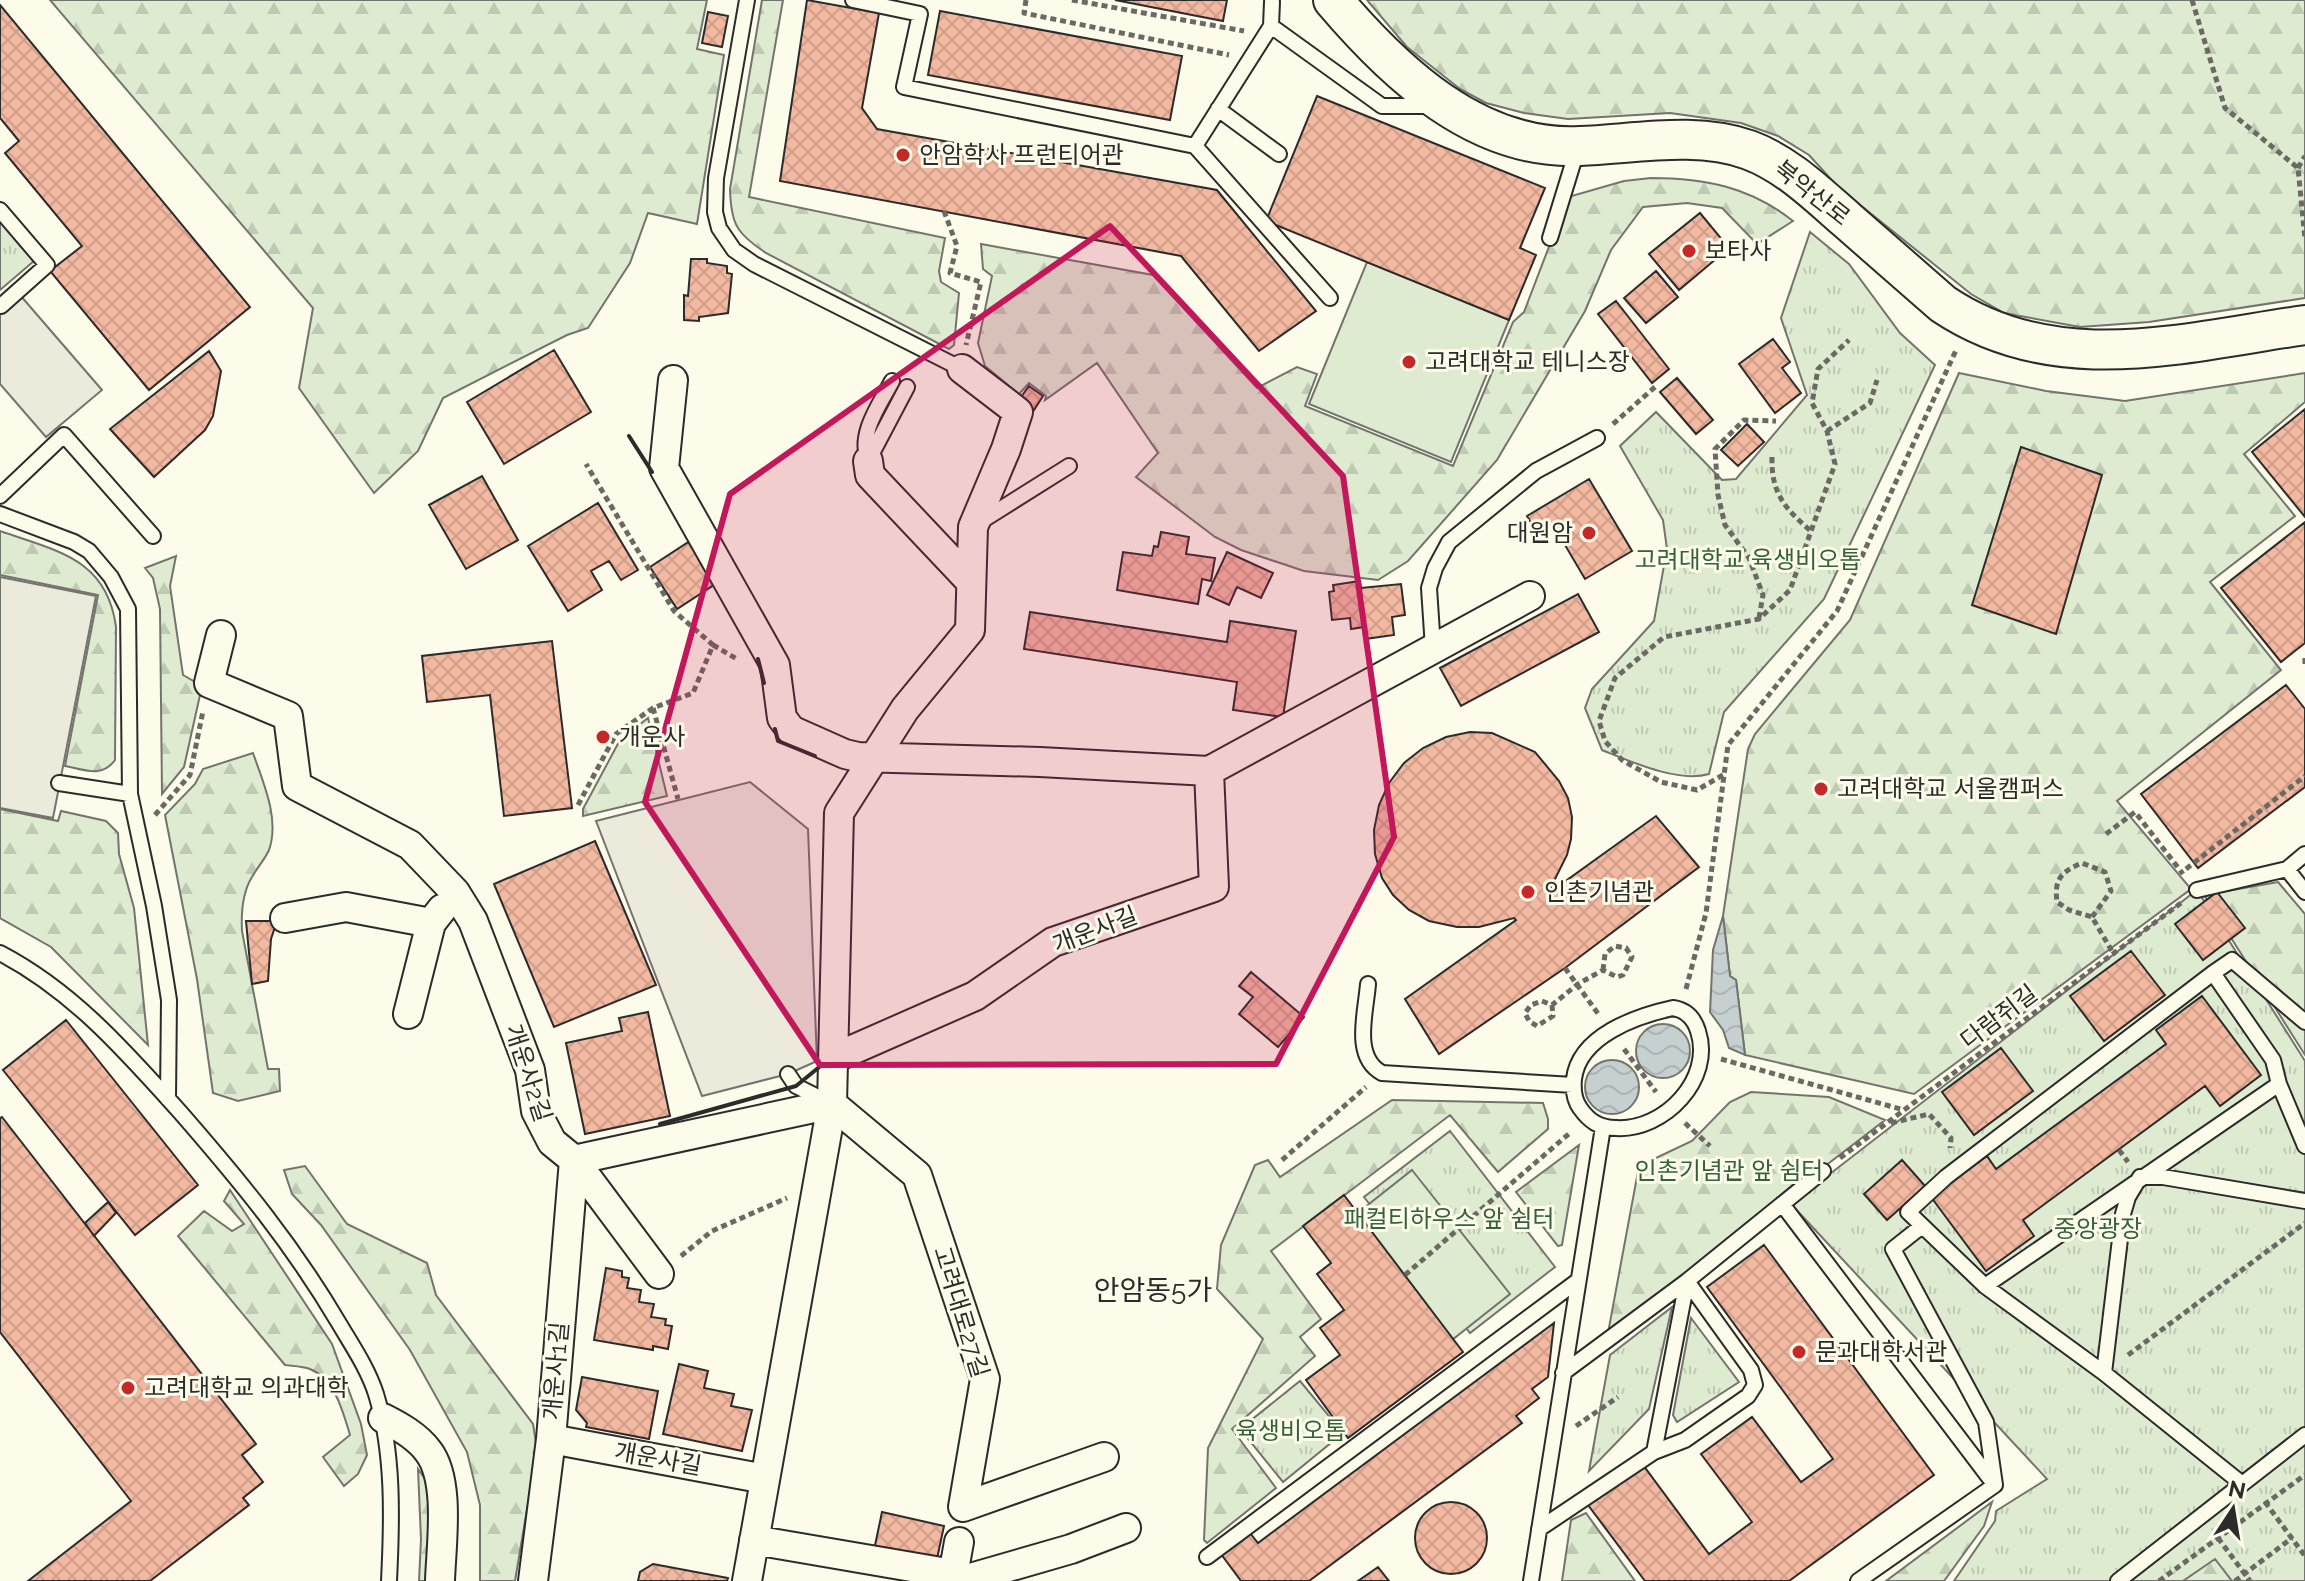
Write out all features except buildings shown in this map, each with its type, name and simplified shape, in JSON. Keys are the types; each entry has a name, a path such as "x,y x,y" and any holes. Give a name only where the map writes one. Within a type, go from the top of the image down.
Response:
{"street":[{"name":"북악산로","path":"1333,0 1390,60 1444,107 1482,127 1521,140 1549,145 1672,140 1734,145 1765,156 1793,174 1943,304 1970,321 2024,341 2082,351 2123,351 2305,325"},
{"path":"747,1581 832,1104 839,813 905,709 970,630 973,527 1018,412 962,369"},
{"path":"673,380 664,468 775,665 782,718 791,730 845,754 874,758 1040,762 1209,771 1530,596"},
{"path":"868,461 870,475 971,582"},
{"path":"209,683 221,635"},
{"name":"개운사2길","path":"209,683 288,716 297,786 410,845 455,892 473,921 530,1070 536,1111 552,1142 574,1160 659,1274"},
{"name":"개운사길","path":"834,1058 975,996 1053,942 1214,887 1209,771"},
{"path":"408,1014 431,923 455,892"},
{"path":"285,918 346,907 431,923"},
{"path":"574,1160 832,1104"},
{"name":"고려대로27길","path":"832,1104 917,1175 985,1379 963,1507 1104,1457"},
{"name":"개운사1길","path":"533,1581 551,1439 574,1160"},
{"path":"383,1418 407,1431 424,1446 436,1464 442,1513 440,1581"},
{"name":"개운사길","path":"551,1439 765,1479"},
{"path":"754,1540 955,1579 1071,1549 1126,1528"},
{"path":"955,1579 959,1542"}],"lane":[{"path":"747,0 716,178 715,212 719,228 734,250 754,264 962,369"},
{"path":"853,0 920,14 904,87 1195,146 1330,298"},
{"path":"1195,146 1271,26 1272,2"},
{"path":"1271,26 1382,106 1444,107"},
{"path":"1218,109 1279,154"},
{"path":"1550,238 1578,146"},
{"path":"0,210 47,265 1,306"},
{"path":"868,461 863,447 865,436 892,381"},
{"path":"868,461 907,387"},
{"path":"0,496 64,435 153,536"},
{"path":"1433,648 1429,588 1435,568 1449,542 1536,471 1597,438"},
{"path":"973,527 1069,466"},
{"path":"0,514 89,551 122,594 128,609 130,794 154,906 169,1000 168,1099"},
{"path":"59,783 130,794"},
{"path":"2193,885 2287,869 2305,854"},
{"path":"2287,869 2305,892"},
{"path":"0,953 30,968 98,1024 249,1191 309,1272 365,1368 383,1418 389,1472 389,1581"},
{"path":"2241,1483 2104,1373 1985,1286 1908,1212 1946,1177 2232,960 2305,1022"},
{"path":"2213,973 2273,1060 2279,1084 2305,1146"},
{"path":"1368,984 1364,1053 1370,1064 1382,1073 1573,1085"},
{"path":"1680,1009 1696,1024 1702,1054 1693,1082 1670,1109 1643,1124 1617,1129 1603,1127 1587,1118 1575,1102 1573,1085 1575,1069 1584,1054 1610,1031 1660,1010 1680,1009"},
{"path":"788,1074 796,1086 832,1104"},
{"path":"1985,1286 2279,1084"},
{"path":"1531,1581 1603,1127"},
{"path":"1563,1373 1687,1281 1823,1171"},
{"path":"2140,1177 2163,1177 2305,1201"},
{"path":"2104,1373 2123,1214 2128,1197 2140,1177"},
{"path":"1782,1204 1995,1485"},
{"path":"1922,1226 1893,1249 1986,1422 1995,1485"},
{"path":"1539,1529 1654,1452 1685,1440 1748,1396 1755,1385 1751,1370 1687,1281"},
{"path":"1654,1452 1687,1281"},
{"path":"1207,1557 1576,1282"},
{"path":"2118,1581 2305,1435"},
{"path":"1858,1581 1995,1485"}],"path":[{"path":"1026,0 1024,13 1234,56"},
{"path":"1072,0 1245,32"},
{"path":"2192,0 2225,108 2298,168"},
{"path":"2305,156 2298,168 2305,239"},
{"path":"944,211 957,246 950,273 981,282 962,369"},
{"path":"1680,1009 1706,913 1728,745 1837,611 1970,321"},
{"path":"1724,775 1697,790 1661,782 1622,760 1605,741 1599,721 1615,678 1664,637 1759,619 1790,590 1835,464 1827,431 1812,403 1818,369 1849,340"},
{"path":"1827,431 1870,403 1877,380"},
{"path":"1597,438 1655,387"},
{"path":"1759,619 1763,595 1749,558 1725,525 1718,495 1715,449 1744,420 1776,421"},
{"path":"1772,457 1772,480 1784,504 1811,531"},
{"path":"578,805 616,734 653,708 693,693 713,645 674,611 586,464"},
{"path":"2305,658 2305,667"},
{"path":"134,817 155,816 190,775 209,683"},
{"path":"653,708 678,799"},
{"path":"2182,872 2305,776"},
{"path":"2106,834 2135,812 2193,885"},
{"path":"2092,917 2111,891 2105,872 2082,863 2066,870 2055,886 2057,902 2069,910 2092,917 2113,953"},
{"name":"다람쥐길","path":"1823,1171 2113,953 2193,885"},
{"path":"1615,946 1626,948 1632,957 1623,975 1617,977 1603,970 1605,954 1615,946"},
{"path":"1565,968 1596,1010"},
{"path":"1552,1005 1578,984 1603,970"},
{"path":"1542,1001 1552,1005 1553,1016 1537,1026 1529,1021 1525,1013 1531,1005 1542,1001"},
{"path":"1610,1031 1670,1109 1710,1146"},
{"path":"1702,1054 1905,1110"},
{"path":"1282,1160 1382,1073"},
{"path":"1887,1124 1929,1114 1951,1138 1946,1177"},
{"path":"1405,1275 1587,1118"},
{"path":"659,1274 712,1231 818,1184"},
{"path":"2104,1373 2305,1223"},
{"path":"1554,1440 1618,1397"},
{"path":"2159,1581 2305,1475"},
{"path":"2266,1503 2305,1556"},
{"path":"2218,1538 2250,1581"},
{"path":"2235,1581 2292,1538"}],"highlighted area":[{"path":"1110,226 1343,476 1394,837 1276,1064 820,1065 645,802 730,494"}],"green space":[{"path":"50,0 707,0 697,49 724,55 697,224 648,213 630,263 588,328 567,335 443,398 418,451 374,493 299,388 313,308"},
{"path":"762,0 783,0 749,197 945,238 939,271 941,282 959,293 954,345 949,349 766,253 737,227 730,189"},
{"path":"1367,0 2305,0 2305,298 2149,322 2080,327 2004,313 1971,294 1839,188 1809,155 1778,136 1741,123 1670,113 1568,119 1524,113 1486,103 1460,89 1407,47"},
{"path":"1651,178 1690,180 1743,192 1793,221 1757,244 1722,208 1687,203 1643,207 1611,250 1585,311 1497,460 1408,561 1378,580 1304,571 1241,550 1215,537 1136,477 1158,453 1097,363 1045,400 1046,396 1029,383 1019,394 985,366 978,343 992,276 983,269 981,244 1153,275 1257,388 1297,367 1317,374 1305,406 1453,466 1513,322 1524,312 1568,197 1624,181"},
{"path":"0,222 34,261 0,290"},
{"name":"고려대학교 육생비오톱","path":"1810,232 1849,264 1900,333 1935,365 1824,599 1724,712 1709,774 1669,774 1602,750 1585,708 1592,689 1654,621 1667,549 1663,520 1620,446 1656,412 1722,480 1736,479 1807,395 1781,318"},
{"name":"고려대학교 테니스장","path":"1367,262 1509,320 1451,462 1309,404"},
{"path":"1959,373 2046,391 2125,401 2305,373 2305,402 2244,454 2295,516 2210,582 2281,670 2117,801 2191,889 1914,1094 1745,1055 1736,980 1730,976 1723,916 1748,749 1755,734 1850,620"},
{"path":"0,531 76,561 102,586 111,604 116,627 115,760 105,769 93,771 65,766 98,595 0,575"},
{"path":"176,556 170,586 183,675 202,686 184,767 162,794 160,609 153,578 145,568"},
{"path":"648,718 667,796 583,816 583,809 620,740"},
{"path":"253,753 269,801 273,826 269,850 246,890 242,931 268,1069 279,1069 280,1091 238,1101 213,1093 197,979 165,815 195,784 203,769"},
{"path":"0,809 58,821 61,811 106,821 118,833 119,854 134,908 148,1045 51,947 0,918"},
{"path":"2278,882 2305,914 2305,1055 2204,895"},
{"name":"중앙광장","path":"2197,890 2305,1061 2305,1581 1954,1581 1995,1521 1996,1511 2047,1479 1791,1204"},
{"name":"인촌기념관 앞 쉼터","path":"1751,1092 1829,1097 1885,1120 1608,1333 1639,1166 1692,1141 1730,1102"},
{"path":"1392,1100 1543,1103 1548,1129 1498,1172 1450,1115 1271,1251 1321,1319 1300,1337 1315,1356 1232,1429 1276,1488 1207,1543 1204,1540 1208,1448 1263,1339 1217,1289 1221,1245 1255,1165 1268,1160 1280,1177"},
{"name":"패컬티하우스 앞 쉼터","path":"1450,1131 1555,1267 1470,1333 1364,1197"},
{"path":"1579,1145 1562,1245 1558,1246 1516,1192"},
{"path":"305,1166 347,1224 427,1263 436,1295 533,1424 537,1449 515,1581 480,1581 480,1505 467,1452 410,1350 321,1225 292,1194 284,1170"},
{"path":"1412,1170 1510,1294 1433,1355 1335,1231"},
{"path":"230,1190 332,1344 361,1424 367,1455 358,1474 344,1486 323,1457 350,1435 332,1388 310,1369 285,1365 178,1236 204,1211 232,1231 244,1224 224,1201"},
{"path":"1672,1307 1649,1409 1589,1471 1610,1355"},
{"path":"1691,1318 1739,1382 1677,1422 1673,1415"},
{"name":"육생비오톱","path":"1300,1381 1343,1433 1283,1482 1240,1429"},
{"path":"418,1469 429,1492 430,1581 419,1581"},
{"path":"1992,1502 1984,1526 1944,1581 1886,1581"},
{"path":"1586,1513 1635,1581 1562,1581 1571,1520"},
{"path":"2215,1559 2232,1581 2183,1581"}],"shaded area":[{"path":"20,295 102,390 46,437 0,384 0,312"},
{"path":"0,577 96,596 53,818 0,808"},
{"path":"750,782 808,829 817,1061 788,1074 702,1096 596,821"}],"water":[{"path":"1723,916 1730,976 1736,980 1745,1055 1729,1048 1723,1030 1710,1012 1713,950"},
{"path":"1663,1024 1682,1032 1690,1051 1682,1070 1663,1078 1644,1070 1636,1051 1644,1032"},
{"path":"1612,1060 1631,1068 1639,1087 1631,1106 1612,1114 1593,1106 1585,1087 1593,1068"}],"wall":[{"path":"629,436 652,472"},
{"path":"758,659 764,683"},
{"path":"775,729 778,741 815,756"},
{"path":"660,1124 796,1086 823,1064"}],"place":[{"name":"안암학사 프런티어관","path":"903,155"},
{"name":"보타사","path":"1689,251"},
{"name":"고려대학교 테니스장","path":"1409,362"},
{"name":"대원암","path":"1589,533"},
{"name":"개운사","path":"603,737"},
{"name":"고려대학교 서울캠퍼스","path":"1821,789"},
{"name":"인촌기념관","path":"1528,892"},
{"name":"문과대학서관","path":"1799,1352"},
{"name":"고려대학교 의과대학","path":"128,1388"}],"district":[{"name":"안암동5가","path":"1153,1290"}]}
